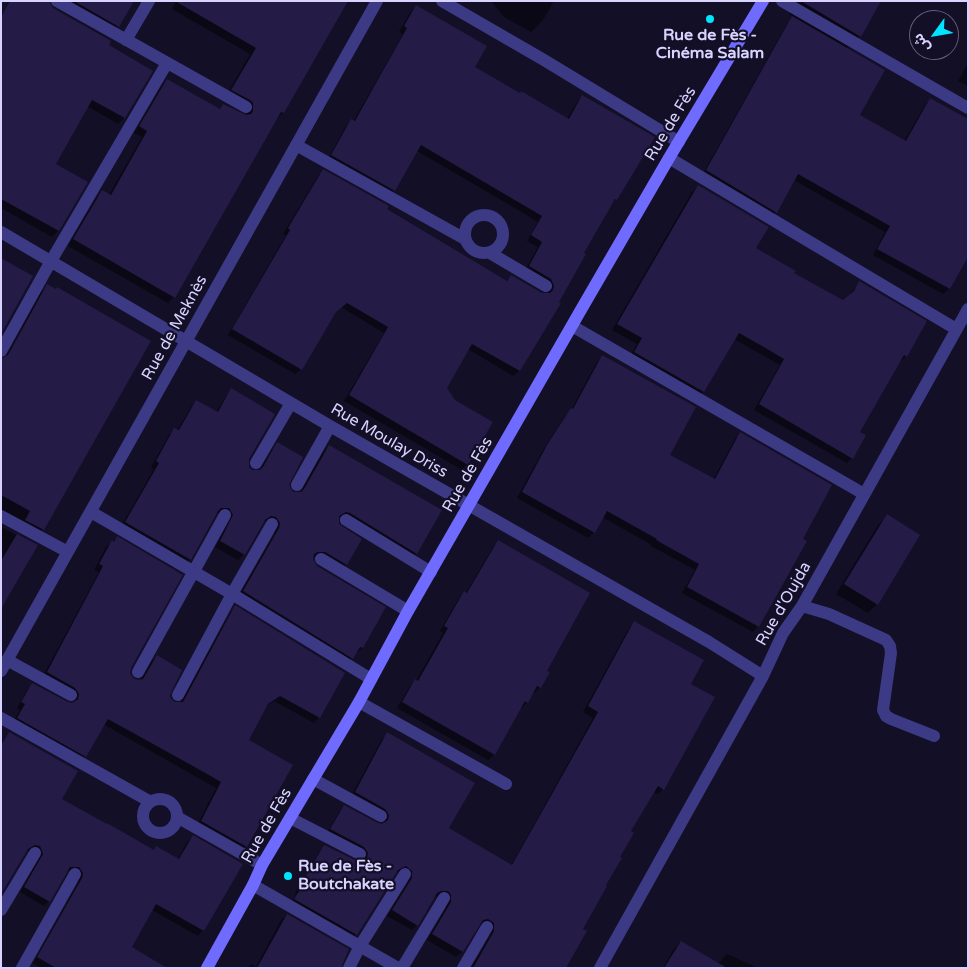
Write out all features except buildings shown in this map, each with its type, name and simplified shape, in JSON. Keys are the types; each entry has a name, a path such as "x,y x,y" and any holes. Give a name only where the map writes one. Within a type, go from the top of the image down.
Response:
{"street":[{"path":"57,1 246,107"},
{"path":"126,40 149,1"},
{"name":"Rue de Meknès","path":"4,666 377,1"},
{"path":"442,1 679,142"},
{"name":"Rue de Fès","path":"207,968 262,865 359,702 408,611 669,158 763,1"},
{"path":"782,1 968,108"},
{"path":"1,351 51,261 167,63"},
{"path":"296,145 465,240"},
{"path":"669,158 956,329"},
{"path":"490,253 501,243 503,228 493,216 486,214 478,215 467,224 464,232 465,240 469,246 475,251 490,253 546,286"},
{"name":"Rue Moulay Driss","path":"1,232 330,426 709,642 763,676"},
{"name":"Rue d'Oujda","path":"600,968 763,676 783,633 802,606 968,309"},
{"path":"572,326 864,494"},
{"path":"256,463 291,403"},
{"path":"297,486 330,426"},
{"path":"92,512 232,594 371,679"},
{"path":"138,672 225,515"},
{"path":"1,516 68,552"},
{"path":"346,520 431,572"},
{"path":"178,694 272,524"},
{"path":"321,560 408,611"},
{"path":"802,606 829,614 886,640 890,646 891,653 883,710 886,716 891,719 934,736"},
{"path":"4,666 71,695"},
{"path":"359,702 506,784"},
{"path":"1,718 150,801"},
{"path":"313,779 381,816"},
{"path":"165,799 176,810 177,817 175,825 170,831 162,834 154,833 148,829 143,823 142,815 144,807 150,801 165,799"},
{"path":"177,817 262,865"},
{"path":"290,818 360,854"},
{"path":"1,910 35,853"},
{"path":"22,968 75,874"},
{"path":"349,968 360,946 406,874"},
{"path":"253,885 398,968"},
{"path":"402,968 444,898"},
{"path":"464,968 487,927"}],"place":[{"name":"Rue de Fès - Cinéma Salam","path":"710,19"},
{"name":"Rue de Fès - Boutchakate","path":"288,876"}]}
